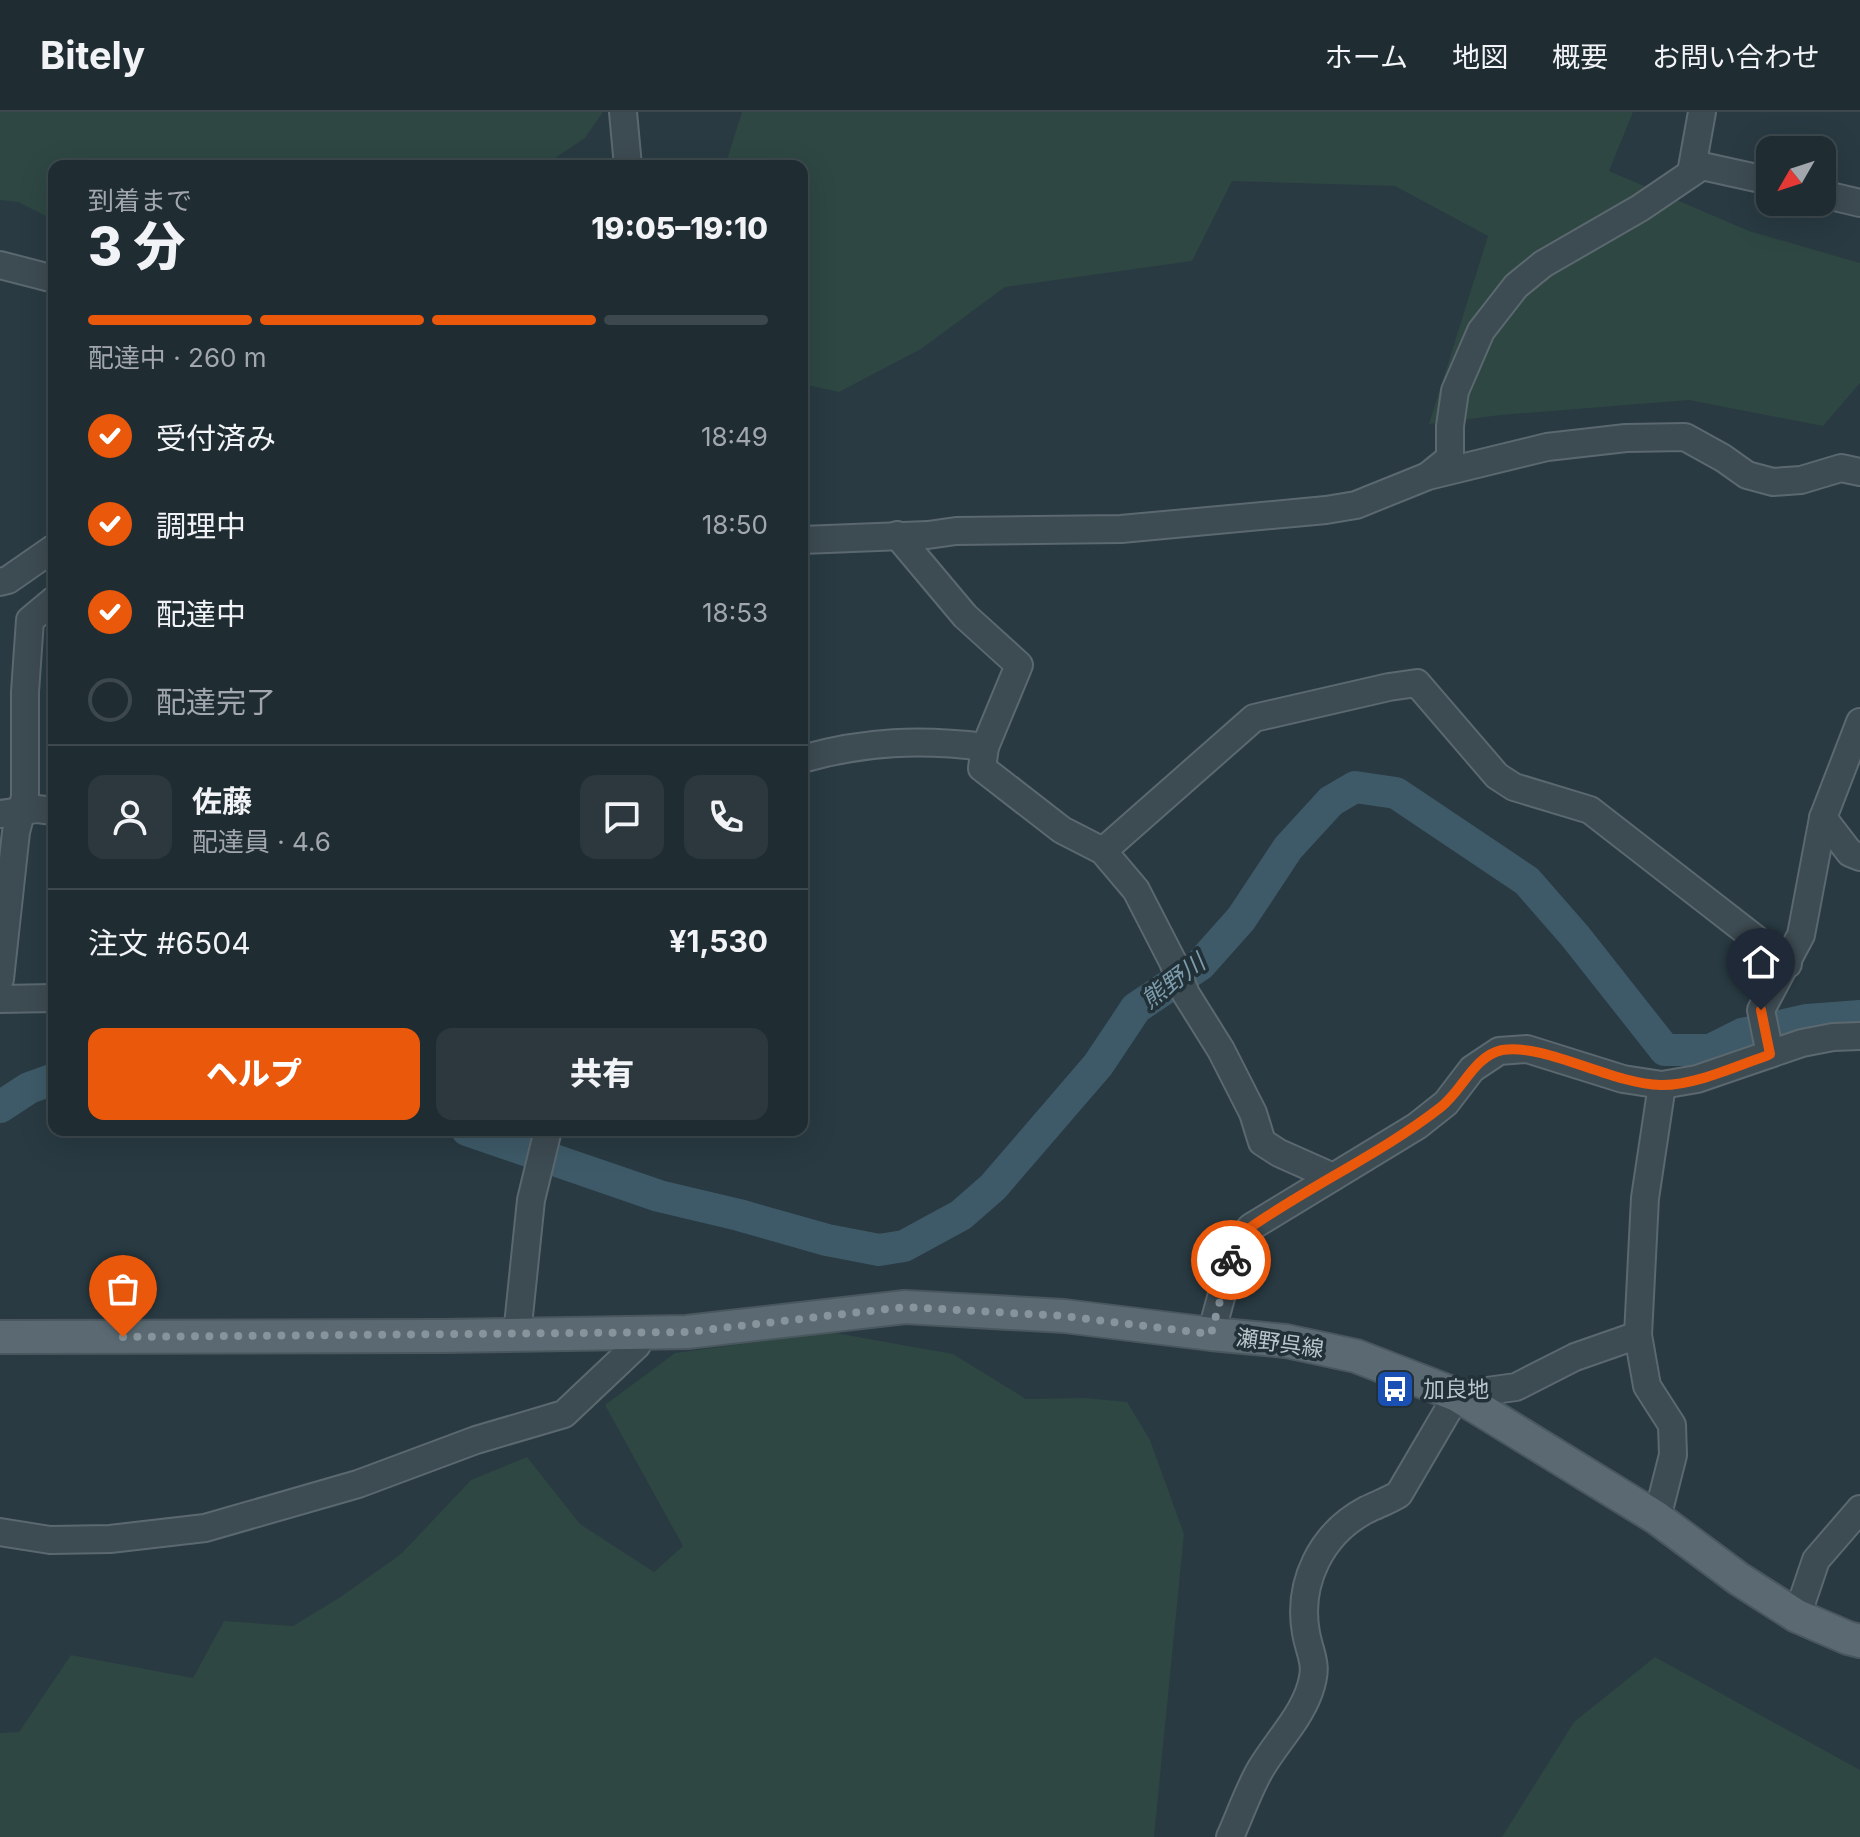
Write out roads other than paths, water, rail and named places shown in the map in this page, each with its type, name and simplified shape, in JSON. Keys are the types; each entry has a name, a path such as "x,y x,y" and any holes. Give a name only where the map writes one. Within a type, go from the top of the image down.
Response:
{"main road":[{"name":"瀬野呉線","path":"0,1337 687,1332 905,1307 1064,1316 1286,1341 1356,1356 1457,1395 1657,1518 1739,1579 1797,1616 1860,1641"}],"street":[{"path":"623,112 627,160"},
{"path":"1691,173 1702,112"},
{"path":"1428,476 1450,458 1455,391 1481,331 1516,286 1543,264 1640,208 1702,166 1756,178"},
{"path":"1836,197 1860,203"},
{"path":"0,265 48,277"},
{"path":"808,540 956,531 1121,529 1326,510 1356,505 1428,476 1547,447 1626,438 1685,437 1747,475 1773,482 1801,480 1841,468 1860,472"},
{"path":"897,535 965,616 1019,665 985,747 982,768 1062,830 1103,851 1136,890 1186,994 1221,1050 1253,1113 1262,1142 1333,1177"},
{"path":"0,582 8,580 48,552"},
{"path":"11,812 25,797 25,692 30,620 48,605"},
{"path":"1103,851 1254,718 1417,683 1497,776 1514,787 1590,810 1788,964"},
{"path":"1769,1047 1761,1010 1801,935 1823,818 1860,722"},
{"path":"808,758 902,741 985,747"},
{"path":"11,812 48,811"},
{"path":"0,979 16,832 11,812"},
{"path":"1823,818 1850,853 1860,857"},
{"path":"0,999 48,998"},
{"path":"1211,1334 1234,1250 1251,1227 1417,1126 1446,1103 1472,1069 1499,1051 1527,1049 1623,1079 1662,1085 1697,1079 1769,1047 1860,1036"},
{"path":"1657,1518 1673,1455 1672,1425 1647,1386 1638,1335 1645,1198 1662,1085"},
{"path":"517,1335 531,1200 547,1136"},
{"path":"0,1532 50,1540 110,1539 205,1528 358,1484 476,1440 564,1414 637,1345 642,1333"},
{"path":"1230,1837 1259,1771 1308,1697 1316,1673 1315,1659 1306,1633 1304,1595 1315,1559 1332,1536 1366,1510 1385,1504 1399,1494 1457,1395 1516,1387 1575,1357 1638,1335"},
{"path":"1797,1616 1816,1560 1860,1509"}],"waterway":[{"name":"熊野川","path":"484,1136 659,1196 827,1240 879,1250 904,1246 961,1215 993,1187 1098,1065 1136,1008 1200,965 1241,919 1288,848 1331,801 1355,787 1396,793 1527,881 1665,1050 1710,1050 1742,1034 1807,1020 1860,1016"},
{"name":"熊野川","path":"0,1107 29,1088 48,1081"}],"place":[{"name":"加良地","path":"1395,1389"}]}
